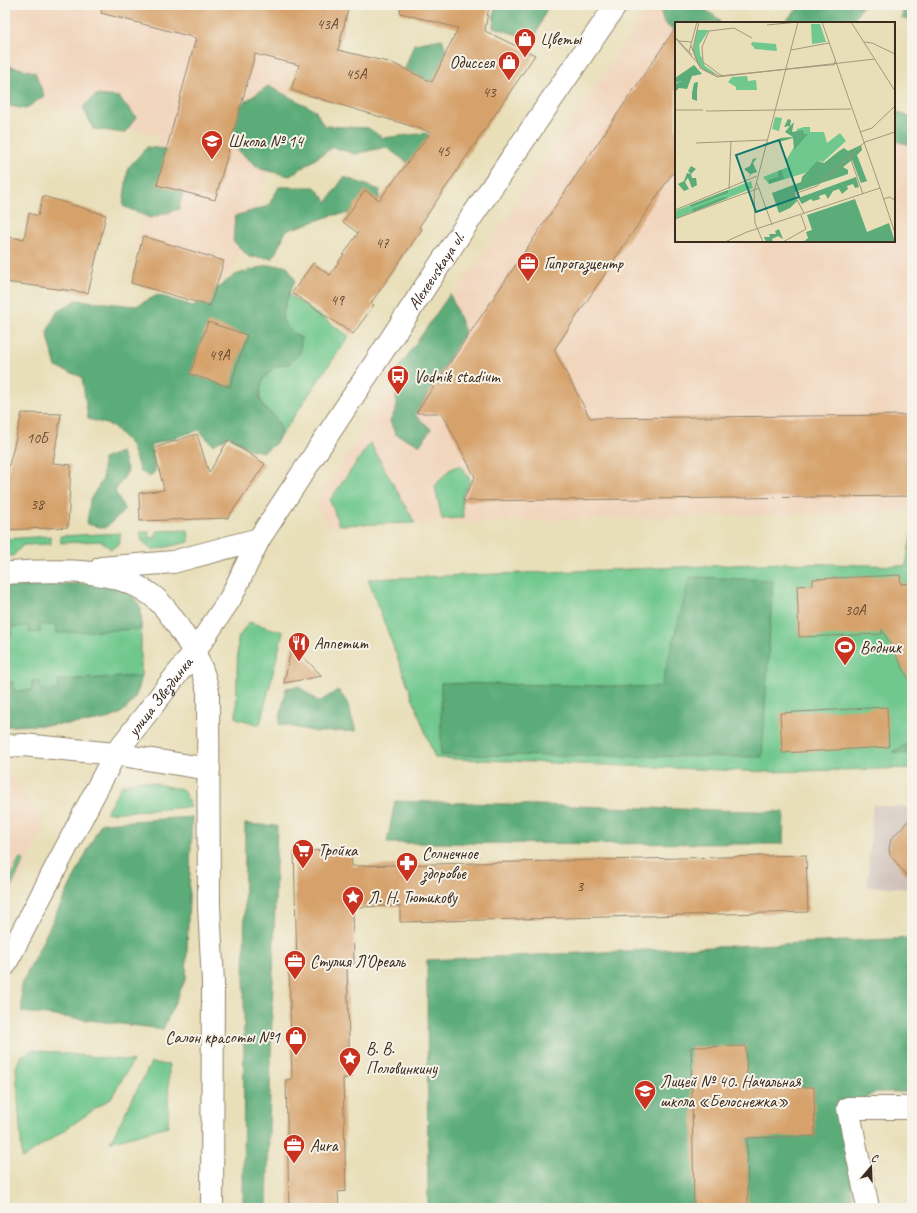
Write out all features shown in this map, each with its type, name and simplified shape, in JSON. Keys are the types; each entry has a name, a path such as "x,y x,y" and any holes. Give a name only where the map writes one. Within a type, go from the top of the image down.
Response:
{"street":[{"name":"Alexeevskaya ul.","path":"195,652 230,599 259,539 469,222 616,5"},
{"path":"72,570 173,562 259,539"},
{"name":"улица Звездинка","path":"5,573 72,570 129,581 151,594 170,613 195,652 115,754 5,964"},
{"path":"195,652 204,671 208,692 209,906 213,990 212,1208"},
{"path":"5,746 23,745 115,754 209,769"},
{"path":"868,1208 848,1108 912,1108"}],"shaded area":[{"name":"Школа № 14","path":"5,5 313,5 288,88 291,90 263,186 231,274 216,285 152,254 133,249 140,225 159,136 5,94"},
{"path":"650,5 680,5 675,22 675,242 895,242 895,133 912,139 912,511 327,526 319,512 319,500 323,490"},
{"path":"5,776 13,776 44,827 5,911"},
{"path":"873,805 912,808 912,889 867,886"}],"green space":[{"path":"495,5 548,5 534,40 493,27"},
{"path":"659,5 699,5 720,20 719,22 675,22 675,31 664,23"},
{"path":"802,5 863,5 853,22 784,22"},
{"path":"905,5 912,5 912,21 901,18"},
{"path":"442,39 449,58 435,90 402,77 414,44"},
{"path":"5,65 35,72 44,96 25,109 5,105"},
{"path":"268,86 315,110 324,126 368,128 383,138 427,133 434,150 408,163 386,147 355,154 333,147 290,176 260,169 227,141 236,108"},
{"path":"96,95 119,97 136,117 125,133 93,129 83,107"},
{"path":"895,111 912,118 912,145 895,141"},
{"path":"147,147 172,150 185,181 179,209 150,218 123,206 128,168"},
{"path":"344,177 380,190 377,211 333,215 286,231 273,258 249,257 233,241 235,216 268,206 279,187 315,187 327,202"},
{"path":"268,265 287,266 295,280 284,306 282,319 290,331 301,338 300,353 290,363 275,367 263,379 259,397 265,409 275,416 281,428 275,444 263,452 249,449 229,436 213,445 199,430 151,445 155,471 150,477 140,471 131,445 113,426 88,419 82,377 56,367 47,332 57,312 77,300 136,306 158,295 193,306 235,275"},
{"path":"288,294 349,336 275,444 281,428 276,419 262,404 260,392 263,380 270,370 277,366 290,363 301,338 290,331 282,319"},
{"path":"450,294 465,332 415,415 431,429 420,445 395,434 390,421 397,407 394,375"},
{"path":"370,443 415,523 339,525 330,500"},
{"path":"121,452 128,471 115,491 125,510 105,528 87,524 90,500 103,479 103,459"},
{"path":"460,465 471,481 462,496 463,518 442,519 435,486 449,470"},
{"path":"912,529 912,768 770,772 435,758 368,579 785,563 906,566"},
{"path":"188,530 189,542 153,550 143,542 140,532 149,532 149,538 156,537 156,531"},
{"path":"121,533 119,544 111,549 101,541 61,543 60,536"},
{"path":"50,536 51,544 23,545 13,556 5,556 5,539"},
{"path":"690,577 773,580 762,757 441,755 441,683 661,687"},
{"path":"105,582 126,592 139,604 141,609 141,629 56,633 55,625 40,625 40,632 29,633 29,626 11,627 11,635 5,635 5,587"},
{"path":"5,587 131,597 141,609 141,676 137,693 124,711 110,718 97,721 64,724 5,726"},
{"path":"249,622 283,632 260,725 236,718 238,638"},
{"path":"141,676 137,693 128,707 124,711 110,718 81,723 5,726 5,683 13,682 14,691 32,690 32,681 40,681 41,690 58,690 58,680"},
{"path":"298,686 319,702 338,690 347,702 356,731 317,732 279,724 286,688"},
{"path":"912,742 912,754 892,752"},
{"path":"141,780 183,790 191,807 106,813 122,785"},
{"path":"395,801 784,812 783,844 387,843"},
{"path":"192,817 186,978 163,1029 22,1012 21,985 101,823"},
{"path":"245,824 277,826 267,1208 243,1208"},
{"path":"20,858 24,860 5,901 5,891"},
{"path":"912,938 912,1092 876,1092 851,1106 852,1208 428,1208 427,960"},
{"path":"32,1050 133,1061 111,1098 22,1159 16,1067 21,1056"},
{"path":"151,1063 169,1065 168,1126 110,1142"}],"building":[{"path":"102,5 349,5 338,50 392,63 432,82 458,28 400,13 401,5 489,5 485,31 535,55 419,227 422,229 371,303 374,305 353,334 292,293 313,263 330,275 358,233 343,222 365,190 379,200 431,132 291,90 299,65 255,54 215,200 157,185 196,38 101,13"},
{"path":"675,28 675,169 554,350 590,418 912,415 912,496 463,501 475,477 442,413 416,413"},
{"path":"43,196 106,215 88,293 5,282 5,237 24,239 29,213 38,216"},
{"path":"143,236 224,261 210,306 131,283"},
{"path":"208,322 247,335 230,387 190,374"},
{"path":"22,413 61,414 53,463 71,465 68,527 5,530 5,482"},
{"path":"197,434 209,473 228,440 265,464 228,518 140,521 139,493 164,490 154,448"},
{"path":"900,575 901,584 912,583 912,685 882,629 882,634 799,637 797,586 813,585 813,579"},
{"name":"Аппетит","path":"292,645 322,676 284,683"},
{"path":"887,707 889,747 782,753 780,713"},
{"path":"912,817 912,882 890,855 889,849 891,839"},
{"path":"351,850 352,866 806,855 808,912 400,922 400,906 353,907 354,964 347,964 350,1078 343,1078 346,1191 338,1192 339,1208 289,1208 286,1080 292,1079 289,966 297,966 294,851"},
{"path":"746,1046 747,1087 814,1087 815,1136 747,1138 748,1208 694,1208 691,1047"}],"place":[{"name":"Цветы","path":"525,58"},
{"name":"Одиссея","path":"509,82"},
{"name":"Школа № 14","path":"212,160"},
{"name":"Гипрогазцентр","path":"528,282"},
{"name":"Vodnik stadium","path":"398,396"},
{"name":"Аппетит","path":"299,662"},
{"name":"Водник","path":"845,666"},
{"name":"Тройка","path":"303,870"},
{"name":"Солнечное здоровье","path":"407,882"},
{"name":"Л. Н. Тютикову","path":"353,916"},
{"name":"Стулия Л'Ореаль","path":"295,980"},
{"name":"Салон красоты №1","path":"296,1056"},
{"name":"В. В. Половинкину","path":"350,1078"},
{"name":"Лицей № 40. Начальная школа «Белоснежка»","path":"645,1110"},
{"name":"Aura","path":"294,1164"}]}
